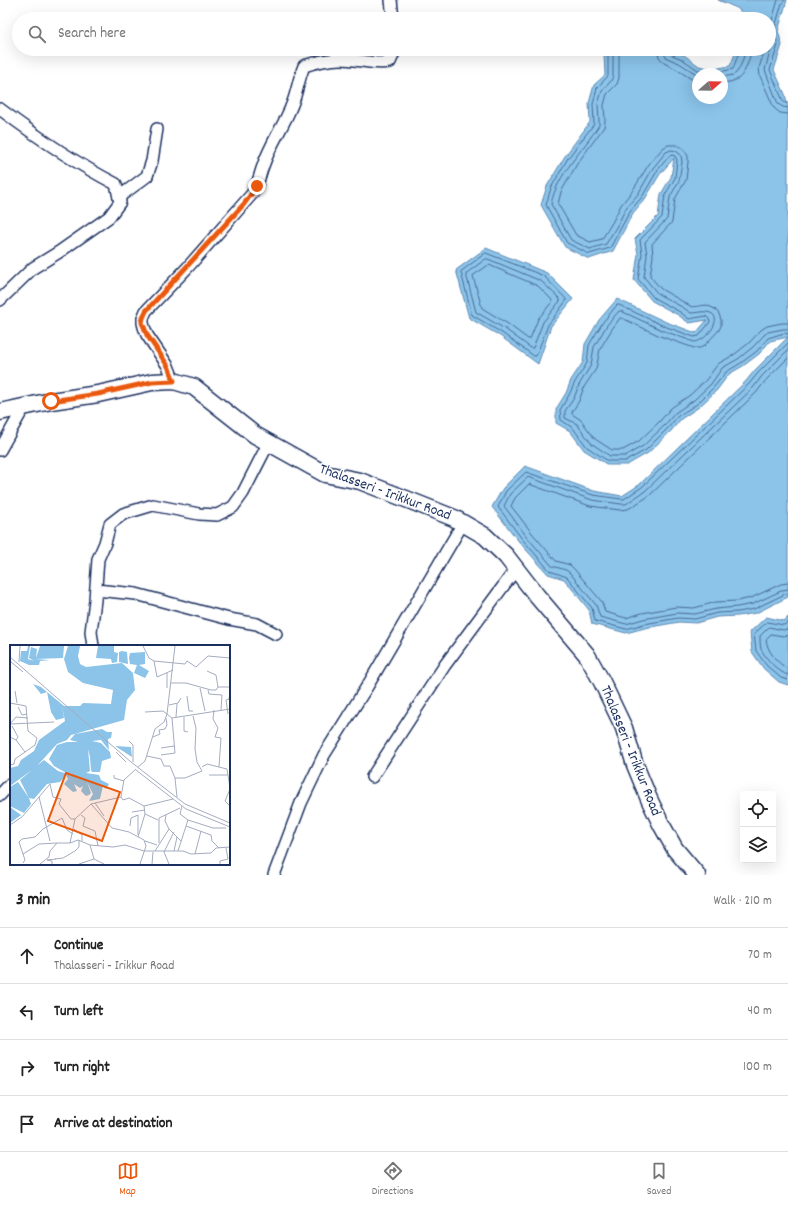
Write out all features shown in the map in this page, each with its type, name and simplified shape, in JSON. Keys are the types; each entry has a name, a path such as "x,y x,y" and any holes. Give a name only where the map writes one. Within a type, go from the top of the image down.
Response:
{"main road":[{"name":"Thalasseri - Irikkur Road","path":"0,412 51,401 98,394 152,382 174,381 194,387 255,435 325,474 360,481 463,523 485,536 506,556 537,596 587,655 624,728 635,765 661,824 675,849 697,875"}],"street":[{"path":"391,0 392,12"},
{"path":"174,381 168,366 147,335 142,323 143,318 146,311 188,267 252,194 257,186 266,158 292,106 299,76 304,66 321,60 341,59 382,64 390,62 393,56"},
{"path":"0,109 21,125 95,173 116,184 120,202 108,216 59,252 33,268 0,300"},
{"path":"119,197 147,176 152,161 158,128"},
{"path":"0,450 24,407"},
{"path":"93,645 91,632 98,559 105,543 110,524 123,514 153,505 199,514 217,515 233,507 243,493 269,442"},
{"path":"274,875 301,803 324,755 368,685 463,523"},
{"path":"372,778 445,665 516,569"},
{"path":"96,590 136,594 229,619 257,624 276,634"},
{"path":"0,795 10,784"}],"water":[{"path":"718,0 787,0 778,31 782,45 774,70 785,94 788,109 788,337 770,341 759,354 729,374 717,390 699,407 681,419 648,453 627,465 608,465 584,450 570,431 556,423 556,409 566,393 571,380 583,362 585,344 599,320 617,299 666,322 696,333 707,320 689,323 678,315 652,301 634,280 638,254 635,239 658,216 661,194 671,177 674,158 660,174 645,199 633,213 613,251 589,259 565,247 541,205 547,186 565,156 590,122 589,103 594,85 605,75 604,56 685,56 699,66 708,68 692,68 692,104 728,104 728,68 719,68 730,66 734,56 776,56 776,12 741,12 737,8"},
{"path":"486,248 547,273 573,299 551,326 538,364 500,336 469,318 456,270"},
{"path":"788,337 788,597 756,613 717,617 696,623 679,622 626,633 592,624 589,610 564,579 548,574 520,543 492,507 503,488 525,466 594,491 622,496 639,485 746,381"},
{"path":"766,617 784,621 788,617 788,685 779,682 764,669 752,652 750,632"}],"route":[{"path":"51,401 98,394 152,382 174,381 168,366 147,335 142,323 143,318 146,311 230,220 257,186"}]}
